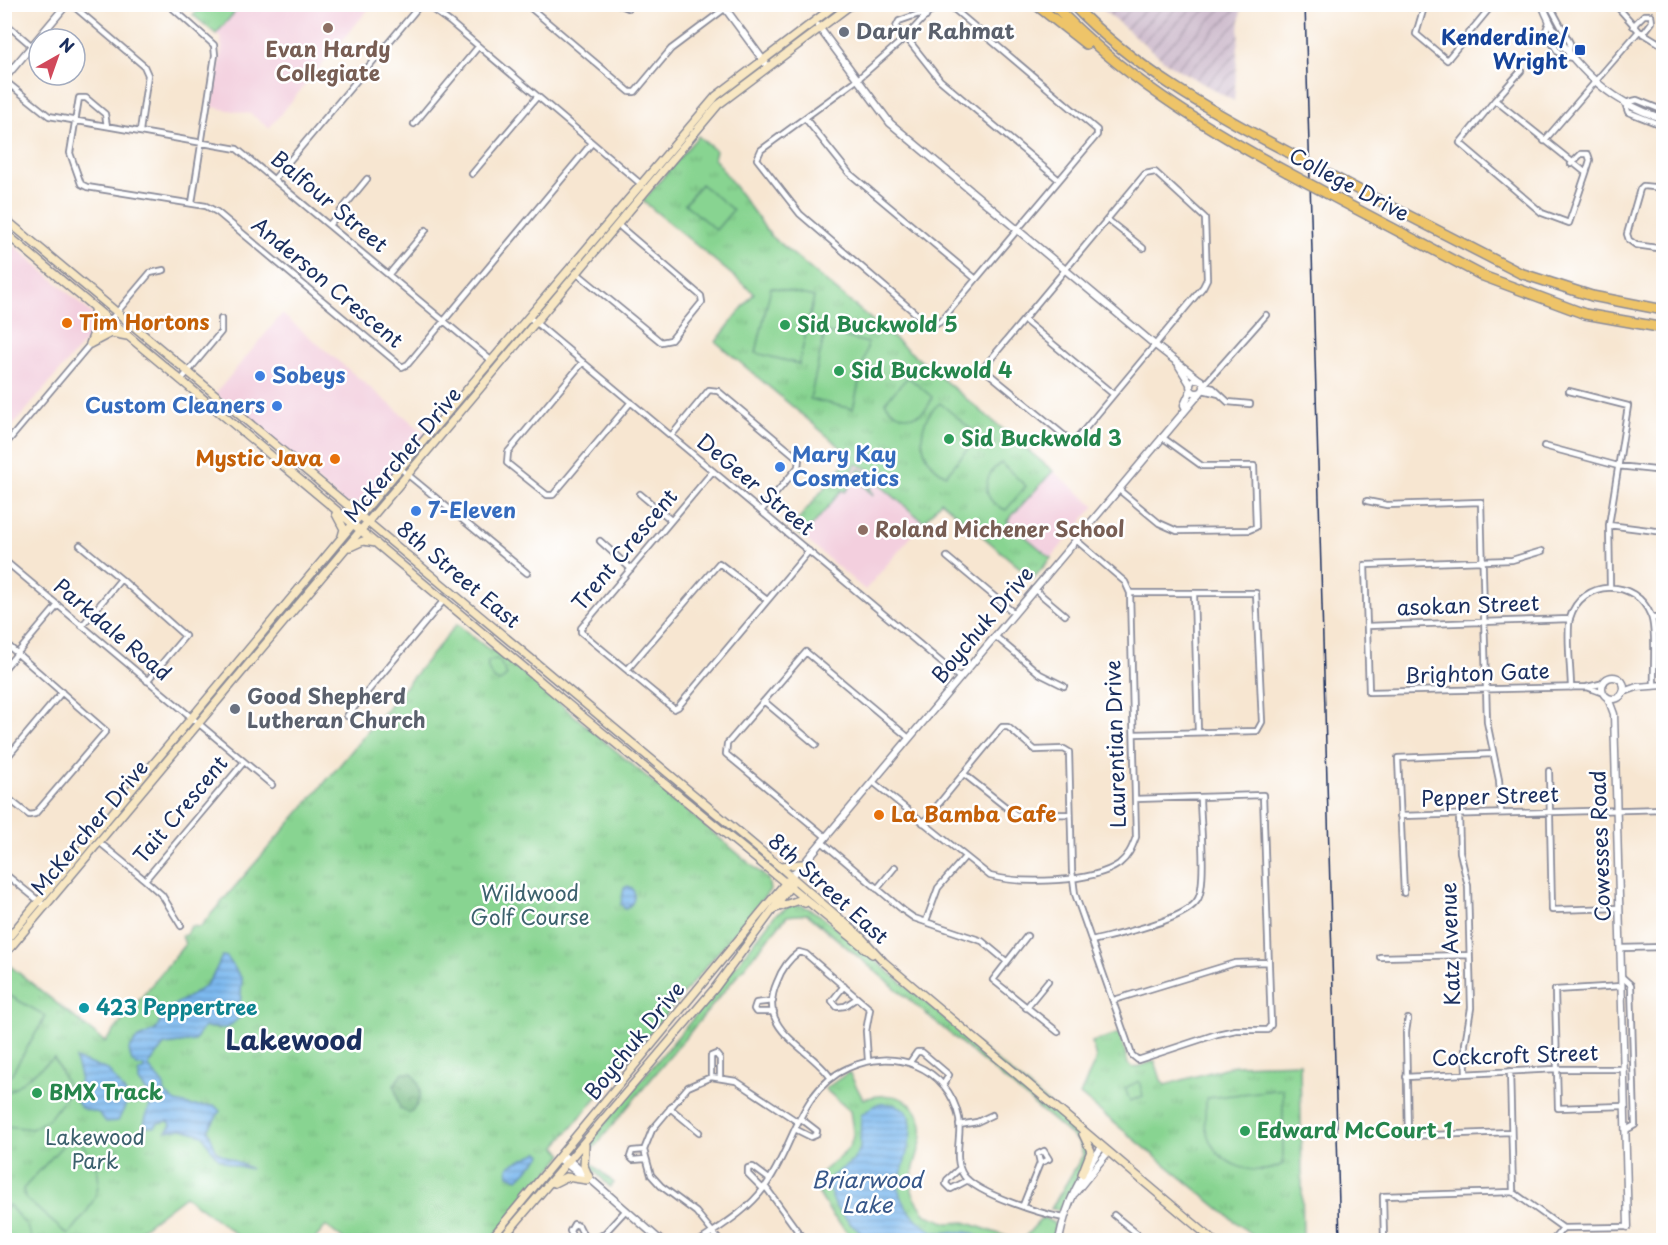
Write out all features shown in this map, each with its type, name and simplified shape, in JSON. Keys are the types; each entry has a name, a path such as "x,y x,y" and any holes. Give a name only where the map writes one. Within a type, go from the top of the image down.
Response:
{"highway":[{"path":"1035,4 1154,93"},
{"name":"College Drive","path":"1053,4 1089,39 1154,93 1193,119 1328,194 1483,276 1585,314 1664,328"},
{"name":"College Drive","path":"1072,4 1119,46 1172,85 1322,171 1520,273 1592,296 1664,310"}],"main road":[{"name":"McKercher Drive","path":"4,943 99,842 369,522 617,224 716,96 837,4"},
{"name":"McKercher Drive","path":"4,955 42,904 192,718 353,524 491,361 644,187 718,105 852,4"},
{"name":"8th Street East","path":"4,218 779,866 810,904 884,962 1213,1240"},
{"name":"8th Street East","path":"4,232 775,874 790,882 861,937 884,962"},
{"path":"90,344 97,324 93,306"},
{"path":"90,344 111,333 129,337"},
{"path":"322,498 341,520 344,529 340,541"},
{"path":"344,503 361,506 371,503"},
{"path":"380,508 378,524 385,535"},
{"path":"343,552 361,542 379,543"},
{"path":"779,866 803,863"},
{"path":"775,874 776,894"},
{"name":"Boychuk Drive","path":"490,1240 561,1157 776,894 790,882"},
{"name":"Boychuk Drive","path":"501,1240 569,1163 715,988 775,908 790,882"},
{"path":"775,908 799,900 810,904"},
{"path":"1069,1119 1090,1146 1090,1157 1082,1174"},
{"path":"543,1192 563,1177 588,1178 583,1156 587,1140"}],"street":[{"path":"49,27 69,4 144,66 148,75 140,130"},
{"path":"168,4 214,45 215,55 192,203"},
{"path":"274,178 423,4 478,47 644,187"},
{"path":"526,4 630,92 635,92 671,49 726,6 767,67"},
{"path":"618,4 628,8 633,4"},
{"path":"938,4 906,37 858,79 761,150 757,159 800,214 933,326 940,322 1098,135 1097,130 948,4"},
{"path":"1425,4 1416,34 1447,60 1493,4"},
{"path":"1542,4 1549,22 1571,56 1595,82 1625,103 1664,119"},
{"path":"1549,4 1570,44 1571,56"},
{"path":"1614,4 1641,32 1664,46"},
{"path":"926,17 919,14 896,24 940,80 1059,180"},
{"path":"1544,141 1595,82 1652,22 1651,15 1644,15 1634,26"},
{"path":"815,21 890,123 1202,386"},
{"path":"4,22 27,42"},
{"path":"414,124 478,47"},
{"path":"4,79 27,52"},
{"path":"1521,71 1460,143 1542,213 1569,223 1590,160 1588,154 1581,154 1571,164"},
{"name":"Balfour Street","path":"4,79 49,116 237,148 498,367"},
{"path":"75,121 77,102 84,97 105,114 107,126"},
{"path":"472,174 537,97"},
{"path":"1495,100 1571,164 1586,173"},
{"path":"1625,103 1637,100 1664,111"},
{"path":"1625,103 1628,112 1664,126"},
{"path":"805,118 849,173 976,279"},
{"name":"Anderson Crescent","path":"75,121 70,159 81,184 87,187 192,203 217,212 402,367 444,321 592,143"},
{"path":"1155,172 1205,218 1207,279 1074,441 1066,439 985,369 985,366 1066,270 1145,174 1155,172"},
{"path":"330,224 367,179"},
{"path":"1664,188 1643,186 1627,234 1629,240 1636,245 1664,249"},
{"path":"1108,220 1143,248"},
{"path":"577,273 661,342 671,340 702,302 701,296 617,224"},
{"path":"389,274 426,230"},
{"path":"4,446 150,273 164,270"},
{"path":"1190,387 1202,386 1266,315"},
{"name":"DeGeer Street","path":"529,317 960,678"},
{"path":"181,380 221,332 221,319"},
{"path":"1024,320 1113,394"},
{"path":"583,362 508,452 507,463 547,495 553,495 631,402"},
{"path":"1179,365 1190,387"},
{"path":"1190,387 1194,379 1228,402 1250,404"},
{"name":"Boychuk Drive","path":"790,882 803,863 1186,409 1202,386"},
{"name":"Boychuk Drive","path":"1186,409 1184,405 1190,387"},
{"path":"671,436 709,390 718,391 727,398 799,459 798,467 761,511"},
{"path":"1569,391 1628,406 1609,525 1610,586"},
{"path":"1118,489 1159,523 1178,531 1249,530 1256,527 1254,466 1202,466 1162,437"},
{"path":"1544,446 1618,466 1664,471"},
{"path":"401,468 526,573"},
{"name":"Trent Crescent","path":"713,471 580,628 581,632 668,705 674,709 678,707 809,551"},
{"path":"640,494 671,520"},
{"path":"1367,501 1387,505 1481,502 1487,722 1499,780 1501,813"},
{"path":"1609,525 1660,532 1664,538"},
{"path":"1075,539 1125,582 1130,593 1256,593 1260,662 1260,729 1254,733 1134,734"},
{"path":"600,542 631,569"},
{"path":"80,545 185,636 147,681"},
{"path":"1367,626 1365,565 1512,560 1542,551"},
{"path":"947,557 1014,613"},
{"name":"Parkdale Road","path":"4,560 199,724"},
{"path":"627,670 719,563 767,600"},
{"path":"82,626 121,579"},
{"path":"1571,688 1570,619 1578,605 1592,593 1610,586 1634,595 1645,606 1652,618 1654,685"},
{"path":"1034,590 1065,615"},
{"name":"Laurentian Drive","path":"873,782 964,858 990,876 1008,880 1072,878 1106,870 1119,864 1131,851 1136,837 1130,593"},
{"path":"1194,594 1198,732"},
{"path":"347,716 445,599"},
{"path":"4,669 58,605"},
{"path":"1652,618 1664,618"},
{"name":"asokan Street","path":"1367,626 1570,619"},
{"name":"Brighton Gate","path":"1367,626 1370,692 1571,688 1604,683"},
{"path":"994,636 1040,674 1064,686"},
{"path":"4,642 106,731 35,814 28,815 4,795"},
{"path":"909,738 808,652 802,655 765,702 727,744 726,754 904,911 982,941 1006,961"},
{"path":"1637,687 1612,678 1604,683 1605,695 1620,695 1637,687 1664,685"},
{"name":"Cowesses Road","path":"1622,682 1614,714 1628,1227"},
{"name":"Brighton Gate","path":"1587,687 1605,695"},
{"path":"4,760 62,692"},
{"name":"Cowesses Road","path":"1605,695 1614,714"},
{"path":"765,702 816,745"},
{"name":"Tait Crescent","path":"99,842 145,880 244,762 199,724"},
{"path":"923,823 1005,726 1035,750 1064,749 1069,753 1072,878 1075,894 1132,1055 1138,1060 1217,1034 1236,1030 1268,1030 1271,1026 1267,962 1264,798 1260,794 1135,799"},
{"path":"1404,893 1398,758 1493,754"},
{"path":"244,762 272,785"},
{"path":"1549,771 1552,910 1619,908"},
{"path":"964,774 1016,815 1070,813"},
{"path":"1092,941 1182,913 1198,899 1202,876 1200,797"},
{"name":"Pepper Street","path":"1400,816 1664,809"},
{"name":"Katz Avenue","path":"1459,814 1460,852 1468,886 1471,1008 1465,1044 1466,1073"},
{"path":"926,921 938,888 964,858"},
{"path":"878,889 895,867"},
{"path":"4,873 42,904"},
{"path":"145,880 162,895 180,926"},
{"path":"1027,936 993,980 1058,1032"},
{"path":"1621,948 1664,947"},
{"path":"830,1077 791,1042 781,1030 774,1012 773,1001 777,981 799,952 806,954 871,1012 866,1031 868,1060"},
{"path":"1380,957 1468,956"},
{"path":"1114,1000 1235,963 1267,962"},
{"name":"Cowesses Road","path":"1622,977 1631,985 1635,1125 1626,1130"},
{"path":"1026,1008 1048,981"},
{"path":"844,986 832,1001 837,1007 845,1006 857,998"},
{"path":"1622,986 1555,990 1556,1069 1558,1108 1625,1106"},
{"path":"773,1001 756,1004 754,1010 774,1012"},
{"path":"1408,1019 1406,1077 1408,1136 1510,1132"},
{"path":"910,1062 916,1052 922,1052 949,1075 943,1085"},
{"path":"711,1077 710,1060 716,1054 720,1059 720,1077"},
{"path":"701,1240 738,1214 764,1187 814,1094 830,1077 868,1060 895,1058 910,1062 929,1072 943,1085 954,1102 959,1125 960,1168 968,1180 987,1192 1064,1218"},
{"name":"Cockcroft Street","path":"1406,1077 1556,1069 1624,1069"},
{"path":"1510,1071 1513,1192"},
{"path":"719,1240 696,1212 655,1180 645,1159 644,1150 652,1130 688,1087 711,1077 720,1077 744,1085 799,1120 813,1126 817,1131 812,1137 795,1129"},
{"path":"670,1108 699,1132"},
{"path":"959,1125 977,1122 992,1115"},
{"path":"1059,1240 1064,1218 1082,1174 1105,1149"},
{"path":"1071,1198 1105,1149"},
{"path":"644,1150 632,1151 630,1157 633,1160 645,1159"},
{"path":"561,1157 660,1240"},
{"path":"1023,1205 1040,1163"},
{"path":"769,1179 753,1167 748,1168 748,1174 764,1187 804,1240"},
{"path":"960,1168 946,1180 946,1184 951,1189 968,1180"},
{"path":"1384,1240 1383,1196 1513,1192 1563,1228 1628,1227"},
{"path":"593,1240 604,1234 626,1210"},
{"path":"1114,1215 1145,1240"},
{"path":"574,1240 570,1231 574,1224 579,1226 586,1240"},
{"path":"1553,1240 1563,1228"}],"shaded area":[{"path":"241,5 372,5 269,128 251,114 212,107 222,48 221,38 216,34"},
{"path":"1097,5 1241,5 1234,101 1170,65"},
{"path":"5,237 91,313 94,321 92,333 5,435"},
{"path":"282,314 428,436 371,503 344,503 215,394"},
{"name":"Roland Michener School","path":"856,464 869,469 874,480 924,522 865,590 803,537 848,483"},
{"path":"1053,471 1095,506 1051,558 1007,522"}],"green space":[{"path":"202,5 241,5 216,34 193,15"},
{"path":"698,136 716,151 714,158 771,236 1053,471 1007,521 1051,558 1033,579 941,501 924,522 874,480 869,469 856,464 847,484 849,487 845,492 842,490 803,537 791,528 851,456 716,342 754,293 643,201"},
{"path":"701,184 733,210 716,230 685,204"},
{"name":"Sid Buckwold 5","path":"771,287 814,297 799,364 756,353"},
{"name":"Sid Buckwold 4","path":"825,332 868,343 853,409 810,399"},
{"path":"908,377 932,397 924,411 917,415 904,416 890,409 885,402"},
{"name":"Sid Buckwold 3","path":"940,403 977,434 977,438 946,475 929,460 922,441 926,421"},
{"path":"1001,463 1026,486 1006,510 992,501 987,488 990,475"},
{"path":"858,469 865,471 873,496 855,476"},
{"name":"Wildwood Golf Course","path":"457,624 487,648 501,654 768,879 770,890 556,1146 563,1155 491,1240 344,1240 326,1226 314,1240 236,1240 237,1235 185,1196 127,1240 5,1240 4,961 105,1042 185,944 182,936 187,934 191,926 200,927 339,766","holes":["222,957 242,979 240,1006 219,1029 204,1027 194,1041 164,1045 145,1070 138,1039 156,1030 170,1008 205,986"]},
{"path":"499,660 507,675 500,682 492,677 488,667 488,661"},
{"path":"793,904 804,906 820,915 1049,1104 1082,1136 1088,1146 1086,1159 1059,1210 1051,1209 1083,1155 1079,1142 807,914 787,916 591,1151 591,1163 614,1183 610,1187 586,1162 591,1140 721,985 775,915"},
{"path":"5,993 46,1016 5,1085"},
{"path":"1120,1033 1128,1064 1134,1068 1155,1061 1165,1085 1235,1065 1300,1063 1303,1240 1258,1240 1080,1095 1096,1059 1092,1042"},
{"name":"BMX Track","path":"54,1058 70,1091 49,1119 32,1129 7,1126 5,1095"},
{"name":"Briarwood Lake","path":"849,1072 863,1099 894,1096 906,1101 919,1115 922,1135 912,1179 912,1190 926,1215 948,1223 965,1222 1017,1240 855,1240 832,1215 814,1186 822,1173 847,1150 851,1143 853,1135 850,1111 825,1089"},
{"path":"402,1073 412,1073 420,1088 417,1104 409,1113 400,1109 394,1085"},
{"path":"1139,1081 1143,1096 1130,1101 1125,1088"},
{"name":"Edward McCourt 1","path":"1283,1089 1283,1164 1262,1170 1250,1170 1229,1162 1220,1155 1213,1146 1205,1127 1207,1098"},
{"path":"72,1135 94,1161 98,1173 98,1185 88,1210 68,1235 25,1198 23,1189"},
{"path":"9,1205 26,1225 33,1240 5,1240 5,1210"},
{"path":"1043,1217 1055,1224 1053,1240 1022,1240"}],"water":[{"path":"628,886 633,889 634,898 625,909 621,904 624,888"},
{"path":"222,956 227,957 242,979 239,1018 227,1028 204,1027 194,1041 164,1045 148,1066 163,1084 165,1093 176,1102 192,1106 215,1106 220,1111 208,1130 217,1152 251,1169 221,1160 212,1151 203,1135 182,1129 166,1131 171,1125 169,1121 158,1123 155,1127 144,1126 152,1099 139,1081 139,1072 144,1070 144,1066 137,1066 132,1062 129,1050 137,1039 156,1030 170,1008 205,986 214,974"},
{"path":"75,1059 108,1070 129,1098 118,1121 106,1122 99,1113 81,1108 77,1101 80,1076"},
{"name":"Briarwood Lake","path":"877,1104 895,1105 906,1111 911,1122 908,1150 899,1190 902,1201 909,1211 922,1224 936,1232 966,1232 987,1240 870,1240 836,1207 828,1186 832,1176 853,1161 860,1149 861,1115"},
{"path":"539,1152 542,1155 518,1179 509,1175 510,1165"}],"railway":[{"path":"1305,4 1340,1240"}],"place":[{"name":"Evan Hardy Collegiate","path":"328,28"},
{"name":"Darur Rahmat","path":"844,32"},
{"name":"Kenderdine/ Wright","path":"1580,50"},
{"name":"Tim Hortons","path":"67,323"},
{"name":"Sid Buckwold 5","path":"785,325"},
{"name":"Sid Buckwold 4","path":"839,371"},
{"name":"Sobeys","path":"260,376"},
{"name":"Custom Cleaners","path":"277,406"},
{"name":"Sid Buckwold 3","path":"949,439"},
{"name":"Mystic Java","path":"335,459"},
{"name":"Mary Kay Cosmetics","path":"780,467"},
{"name":"7-Eleven","path":"416,511"},
{"name":"Roland Michener School","path":"863,530"},
{"name":"Good Shepherd Lutheran Church","path":"235,709"},
{"name":"La Bamba Cafe","path":"879,815"},
{"name":"423 Peppertree","path":"84,1008"},
{"name":"BMX Track","path":"37,1093"},
{"name":"Edward McCourt 1","path":"1245,1131"}],"district":[{"name":"Lakewood","path":"294,1041"}],"park label":[{"name":"Lakewood Park","path":"95,1150"}]}
